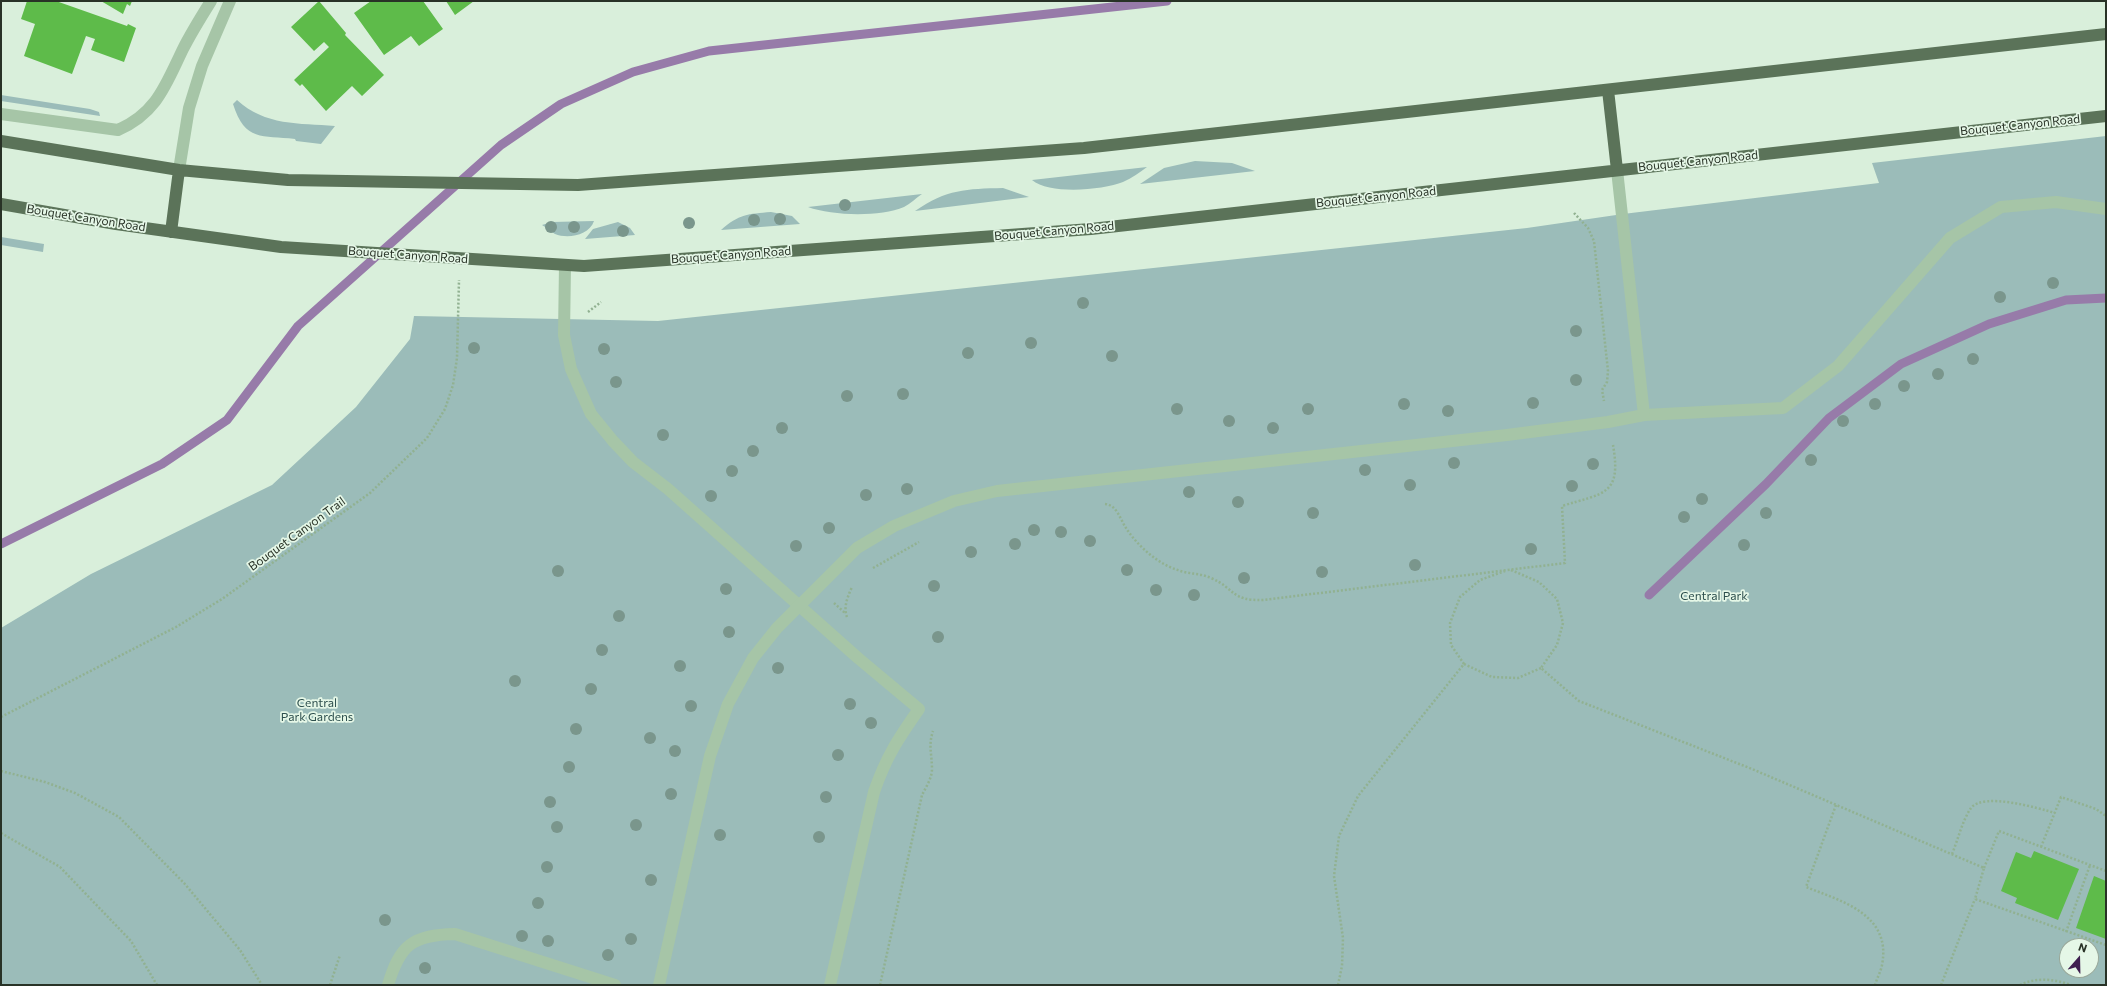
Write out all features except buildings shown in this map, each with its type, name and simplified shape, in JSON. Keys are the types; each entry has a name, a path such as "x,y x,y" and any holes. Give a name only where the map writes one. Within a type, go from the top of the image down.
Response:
{"main road":[{"path":"1,141 179,170 288,180 578,185 1084,148 2106,34"},
{"path":"1608,90 1617,170"},
{"name":"Bouquet Canyon Road","path":"1,204 171,232 281,247 564,265 592,265 1091,229 2106,116"},
{"path":"171,232 179,170"}],"street":[{"path":"1,114 118,130 135,122 164,92 184,48 211,1"},
{"path":"179,170 189,108 202,66 230,1"},
{"path":"1617,170 1644,415"},
{"path":"659,985 710,756 728,704 753,658 777,628 818,589 857,548 894,526 954,501 997,491 1420,445 1608,422 1644,415 1782,408 1838,366 1950,238 2000,207 2056,202 2106,209"},
{"path":"564,265 564,335 570,369 591,414 613,441 633,462 668,489 800,606 920,709 898,738 884,763 874,792 830,985"},
{"path":"388,985 394,963 406,947 422,938 439,934 455,934 615,985"}],"path":[{"path":"1102,504 1109,504 1117,511 1126,529 1146,551 1164,564 1183,572 1212,578 1232,594 1247,600 1565,563 1562,506 1605,492 1614,482 1617,465 1602,390 1607,382 1608,371 1594,241 1588,228 1574,213"},
{"name":"Bouquet Canyon Trail","path":"1,717 170,630 222,599 370,493 427,438 445,409 453,385 457,358 460,258"},
{"path":"584,317 591,309 601,302"},
{"path":"867,570 926,539"},
{"path":"1510,569 1539,582 1558,599 1563,623 1557,645 1541,668 1518,678 1492,677 1464,664 1451,645 1450,623 1460,597 1480,580 1510,569"},
{"path":"848,620 846,613 847,597 854,582"},
{"path":"818,589 846,613"},
{"path":"1338,985 1342,966 1343,938 1334,876 1339,836 1358,796 1464,664"},
{"path":"1541,668 1579,701 1752,769 1984,868"},
{"path":"880,985 922,795 929,783 932,770 929,743 934,730"},
{"path":"1,771 45,782 75,793 119,817 184,883 240,950 262,985"},
{"path":"2041,847 2061,797 2096,809 2106,816"},
{"path":"1952,854 1967,815 1972,807 1981,803 2015,802 2055,813"},
{"path":"1836,805 1806,887 1852,906 1864,913 1874,923 1883,949 1882,964 1875,985"},
{"path":"1941,985 1999,831 2106,871"},
{"path":"1,832 60,867 131,941 157,985"},
{"path":"2066,932 2090,865"},
{"path":"1974,900 2106,945"},
{"path":"330,985 340,955"},
{"path":"2020,985 2028,981 2043,980 2071,985"}],"green space":[{"path":"1,95 90,109 99,112 100,116 1,101"},
{"path":"237,100 259,115 271,119 283,122 335,126 321,144 256,134 249,131 243,125 233,104"},
{"name":"Central Park","path":"2106,136 2106,985 1,985 1,628 91,574 272,485 356,407 410,339 414,316 658,321 1527,228 1623,214 1879,183 1872,163"},
{"path":"1195,161 1232,163 1255,171 1140,184 1164,168"},
{"path":"1147,167 1123,182 1090,189 1077,190 1051,188 1040,185 1032,180"},
{"path":"1003,188 1029,197 915,211 947,194 967,190"},
{"path":"922,194 904,207 870,214 843,214 808,207"},
{"path":"771,212 792,216 800,224 721,230 733,221 744,216 756,213"},
{"path":"594,221 583,233 571,236 555,234 542,225 552,222"},
{"path":"618,222 630,228 635,235 585,239 593,229"},
{"path":"1,237 44,244 43,252 1,245"}],"waterway":[{"path":"1,544 162,464 227,420 298,326 501,145 561,104 633,72 709,51 1167,1"},
{"path":"1649,595 1766,484 1829,418 1901,364 1989,324 2066,300 2106,298"}],"park label":[{"name":"Central Park Gardens","path":"317,710"}]}
